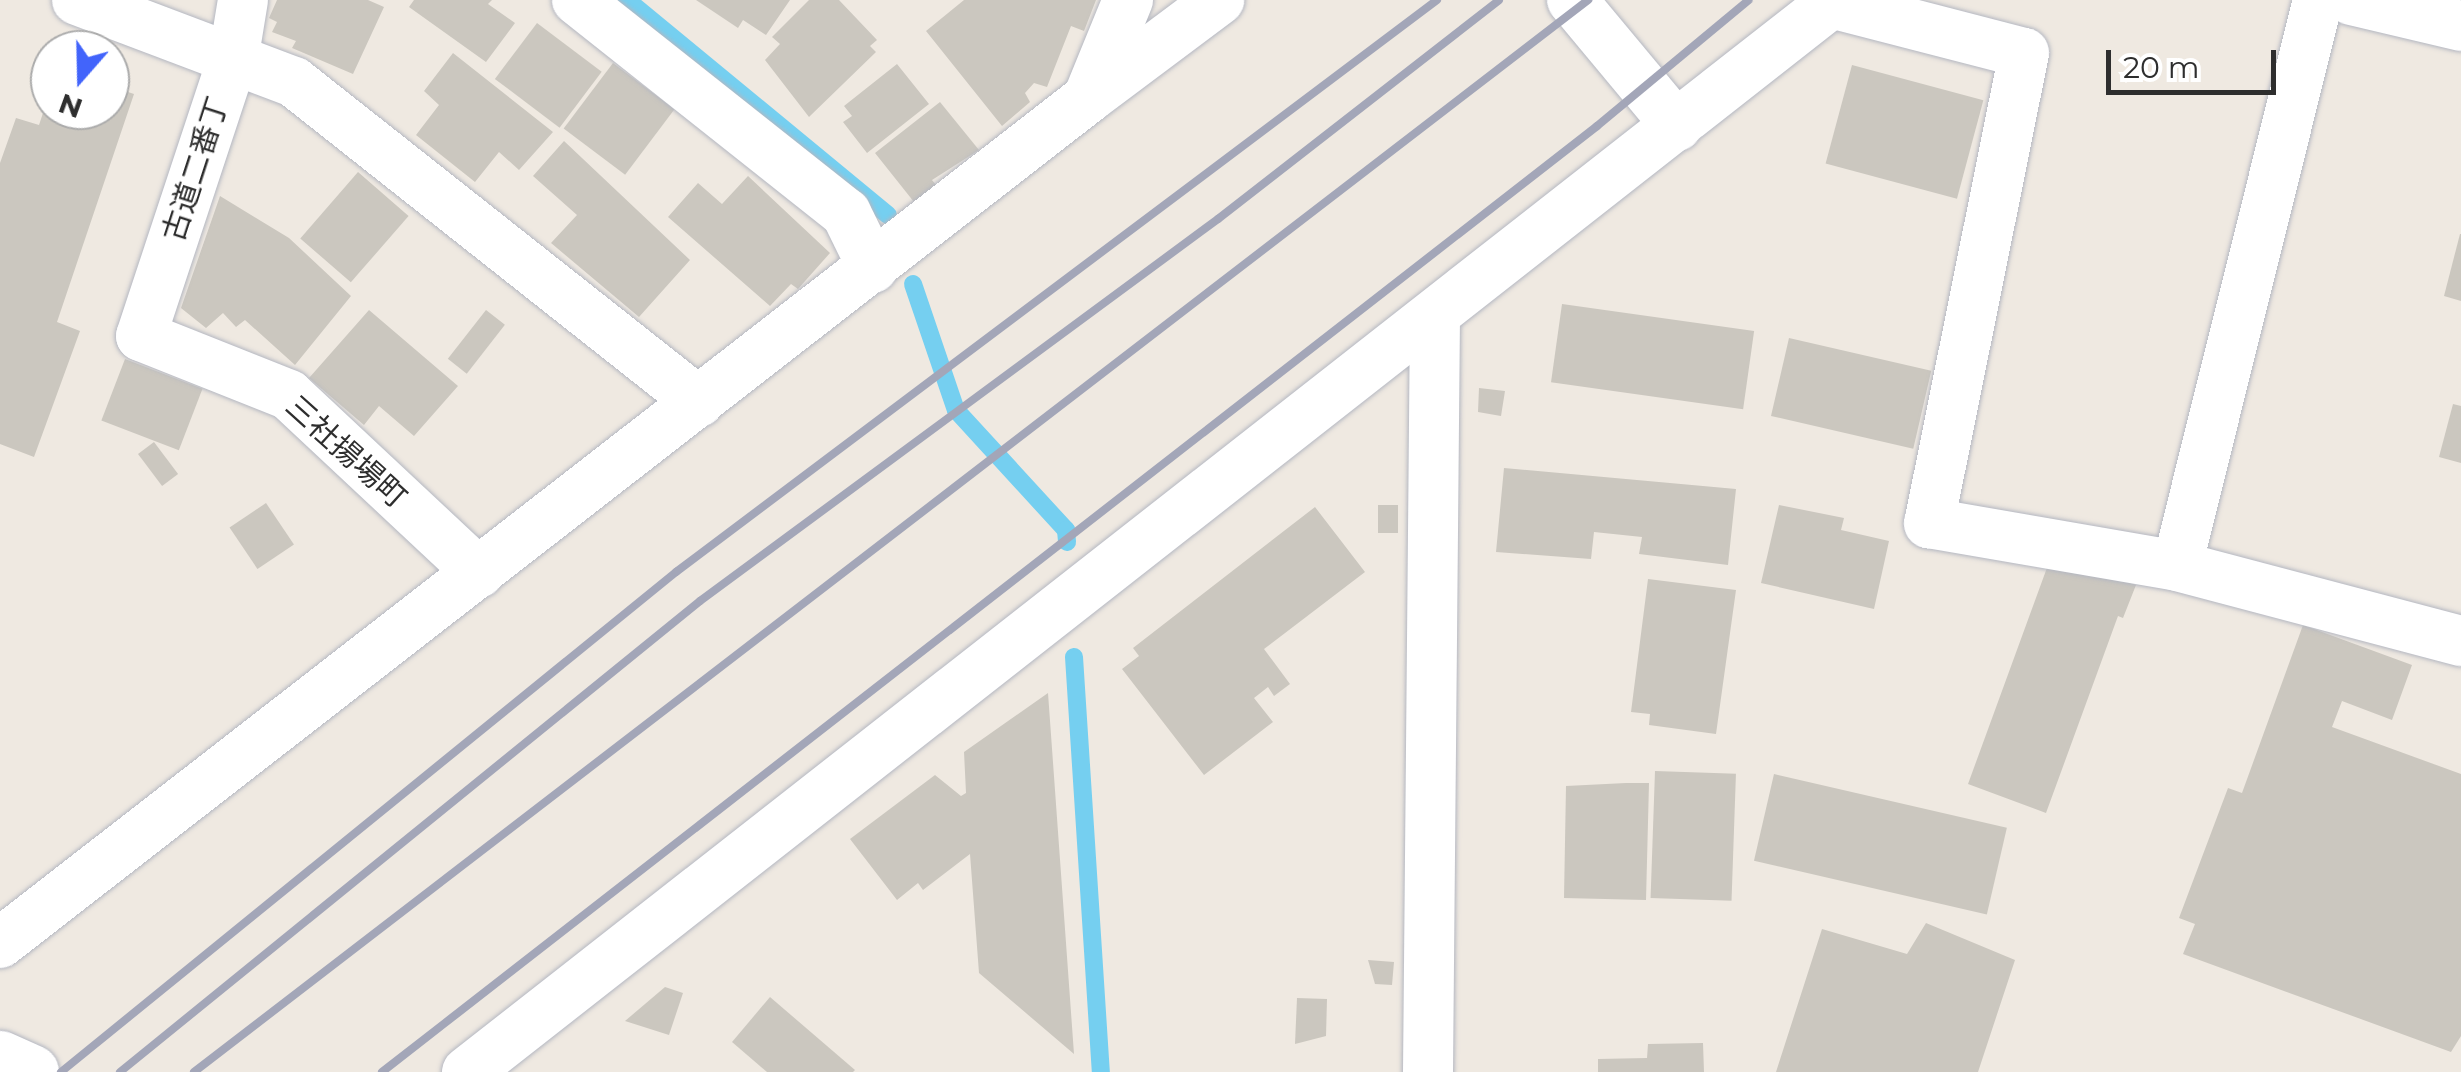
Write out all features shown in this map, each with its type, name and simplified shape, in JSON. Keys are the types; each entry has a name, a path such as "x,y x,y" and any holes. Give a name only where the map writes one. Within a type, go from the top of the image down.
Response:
{"main road":[{"path":"0,1058 30,1072"}],"street":[{"path":"77,0 234,55 294,82 699,402"},
{"name":"古道二番丁","path":"141,336 234,55 243,0"},
{"path":"578,0 846,213 873,268"},
{"path":"1088,98 1128,0"},
{"path":"0,943 1218,0"},
{"path":"1572,0 1678,126"},
{"path":"2178,566 2318,0"},
{"path":"2352,0 2461,26"},
{"path":"467,1072 1435,318 1833,2 2024,53 1928,524 2178,566 2461,640"},
{"path":"1428,1072 1435,318"},
{"name":"三社揚場町","path":"141,336 289,396 479,573"}],"building":[{"path":"277,0 368,0 384,7 353,74 292,48 296,41 272,32 277,22 269,18"},
{"path":"414,0 492,0 488,4 515,23 486,62 409,7"},
{"path":"696,0 790,0 766,35 743,20 738,28"},
{"path":"809,0 839,0 877,40 870,46 876,52 809,117 765,60 780,44 772,37"},
{"path":"964,0 1096,0 1084,31 1071,26 1047,87 1034,83 1025,93 1030,102 1002,126 926,31"},
{"path":"537,23 602,72 560,128 495,79"},
{"path":"453,53 553,132 519,170 499,152 475,182 416,135 439,105 424,91"},
{"path":"613,63 674,109 625,175 564,128"},
{"path":"897,64 929,104 867,153 843,122 852,116 844,106"},
{"path":"1852,65 1983,100 1957,199 1826,164"},
{"path":"940,102 979,150 932,180 936,185 914,202 875,153"},
{"path":"16,118 30,122 30,130 122,130 57,322 80,331 34,457 0,444 0,163"},
{"path":"564,141 690,260 639,317 551,243 577,215 533,176"},
{"path":"358,172 409,216 351,282 300,238"},
{"path":"748,176 830,253 798,289 791,284 770,306 668,217 698,183 722,204"},
{"path":"220,196 289,238 351,296 295,365 245,320 236,327 223,313 206,328 181,308"},
{"path":"2461,234 2461,301 2444,296"},
{"path":"1562,304 1754,331 1743,409 1551,382"},
{"path":"369,310 458,386 414,436 379,406 364,425 309,378"},
{"path":"486,310 505,325 467,374 448,359"},
{"path":"1789,338 1931,371 1913,449 1771,416"},
{"path":"125,359 202,389 179,450 101,421"},
{"path":"1479,388 1505,391 1501,416 1478,412"},
{"path":"2453,404 2461,406 2461,463 2439,457"},
{"path":"154,442 178,474 162,486 138,454"},
{"path":"1504,468 1736,489 1728,565 1639,554 1642,537 1594,532 1591,559 1496,552"},
{"path":"266,503 294,544 257,569 230,528"},
{"path":"1378,505 1398,505 1398,533 1378,533"},
{"path":"1779,505 1844,518 1841,530 1889,541 1874,609 1761,583"},
{"path":"1315,507 1365,572 1264,649 1290,684 1274,696 1268,687 1254,698 1273,722 1204,775 1122,669 1139,656 1133,648"},
{"path":"2052,554 2136,585 2123,618 2118,616 2046,813 1968,784"},
{"path":"1648,579 1736,590 1716,734 1649,725 1650,714 1631,712"},
{"path":"2303,625 2412,665 2392,720 2342,701 2332,727 2461,774 2461,1036 2451,1052 2183,954 2195,924 2179,918 2228,788 2242,793"},
{"path":"1048,693 1074,1054 979,973 970,854 923,890 918,883 897,900 850,839 935,775 961,796 966,793 964,752"},
{"path":"1655,771 1736,774 1732,901 1651,898"},
{"path":"1774,774 2007,828 1987,914 1754,861"},
{"path":"1649,783 1646,900 1564,898 1566,786"},
{"path":"1926,923 2015,960 1978,1072 1776,1072 1822,929 1907,954"},
{"path":"1368,960 1394,962 1392,985 1375,984"},
{"path":"665,987 683,993 669,1035 625,1021"},
{"path":"770,997 855,1070 767,1072 732,1042"},
{"path":"1297,998 1327,999 1326,1036 1295,1044"},
{"path":"1703,1043 1704,1072 1598,1072 1598,1059 1647,1058 1648,1044"}],"waterway":[{"path":"627,0 888,215"},
{"path":"913,284 956,410 1066,530 1067,542"},
{"path":"1074,657 1101,1072"}],"railway":[{"path":"61,1072 676,572 1437,0"},
{"path":"120,1072 700,601 1218,219 1499,0"},
{"path":"194,1072 1588,0"},
{"path":"382,1072 1597,126 1749,0"}]}
